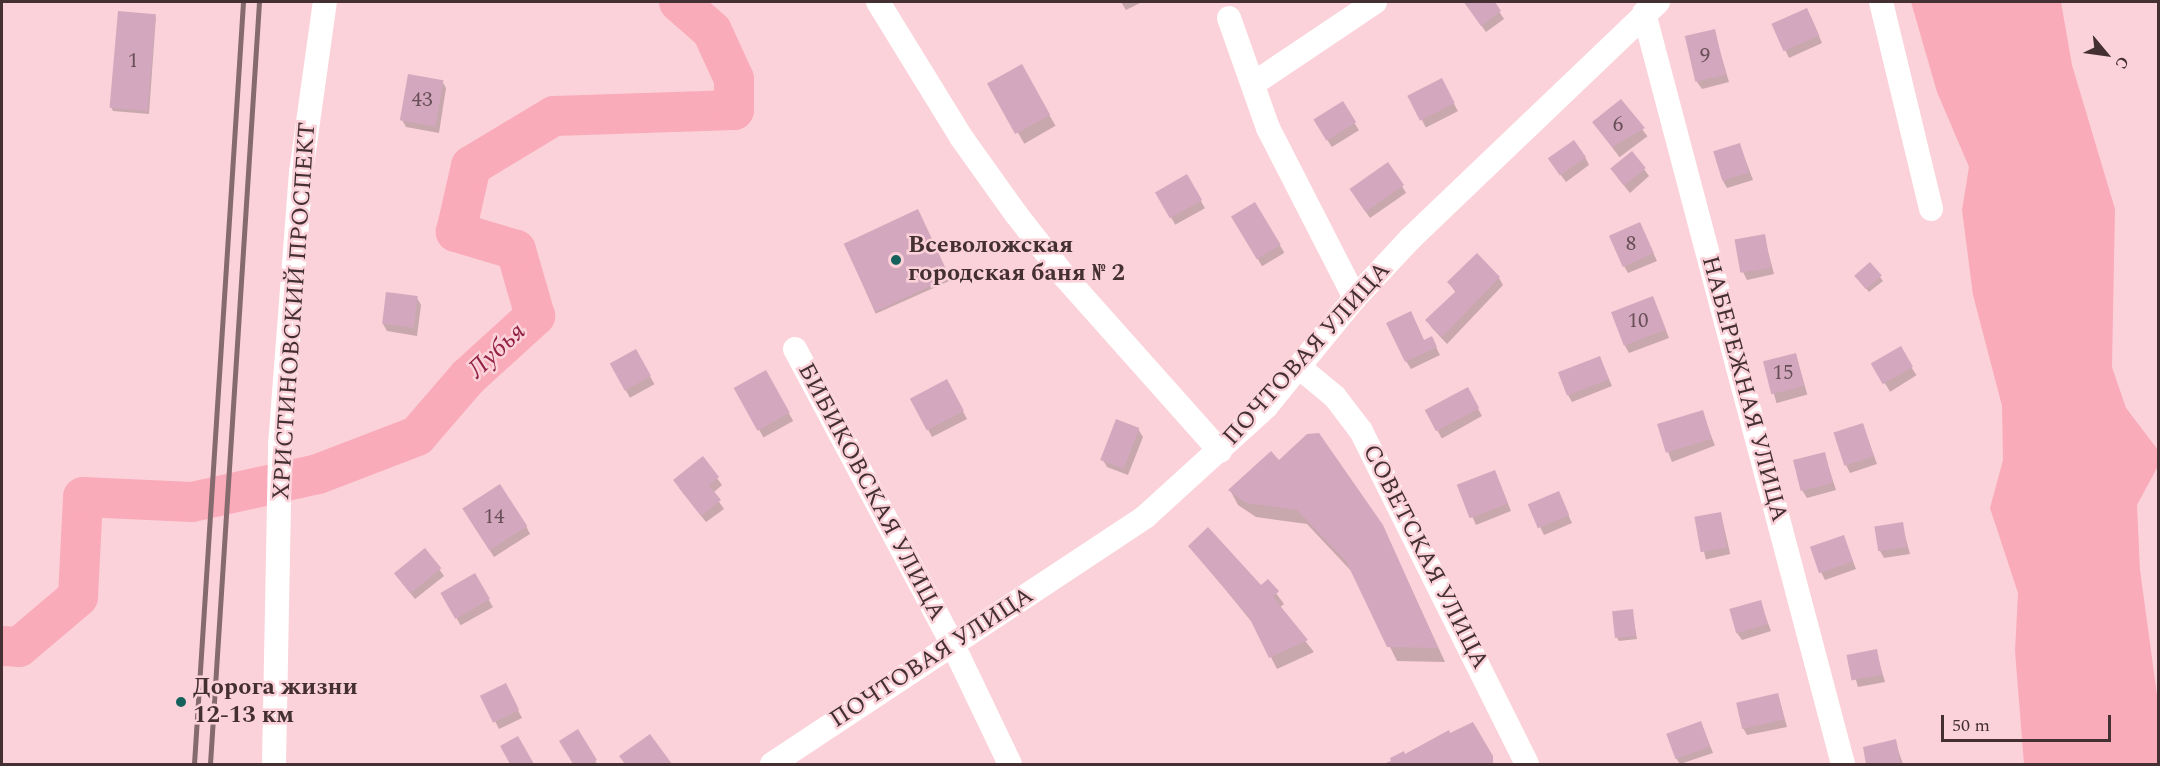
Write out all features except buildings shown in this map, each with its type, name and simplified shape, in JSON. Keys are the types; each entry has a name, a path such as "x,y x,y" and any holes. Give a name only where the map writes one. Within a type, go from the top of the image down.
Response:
{"street":[{"name":"ХРИСТИНОВСКИЙ ПРОСПЕКТ","path":"274,765 280,445 301,172 325,2"},
{"path":"878,2 960,137 1016,214 1065,277 1220,451"},
{"path":"1253,84 1375,2"},
{"path":"1881,2 1931,209"},
{"name":"ПОЧТОВАЯ УЛИЦА","path":"772,765 952,643 1122,535 1220,451 1266,408 1354,298 1410,239 1653,5"},
{"name":"НАБЕРЕЖНАЯ УЛИЦА","path":"1653,5 1843,765"},
{"path":"1229,18 1268,128 1354,298"},
{"name":"БИБИКОВСКАЯ УЛИЦА","path":"795,349 952,643 1010,765"},
{"name":"СОВЕТСКАЯ УЛИЦА","path":"1299,367 1335,397 1361,430 1527,765"}],"shaded area":[{"path":"1911,2 2061,2 2072,65 2115,209 2112,367 2126,408 2158,450 2158,466 2137,505 2140,570 2158,702 2158,764 2024,764 2015,651 2018,593 1990,508 2003,460 2002,406 1973,295 1962,210 1969,167 1937,92"}],"waterway":[{"name":"Лубья","path":"2,646 19,647 78,597 83,497 192,502 318,474 417,436 468,377 535,316 516,250 456,232 471,166 554,116 734,110 734,79 712,31 679,2"}],"railway":[{"path":"194,764 243,2"},
{"path":"210,764 259,2"}],"place":[{"name":"Всеволожская городская баня № 2","path":"896,260"},
{"name":"Дорога жизни 12-13 км","path":"181,702"}]}
